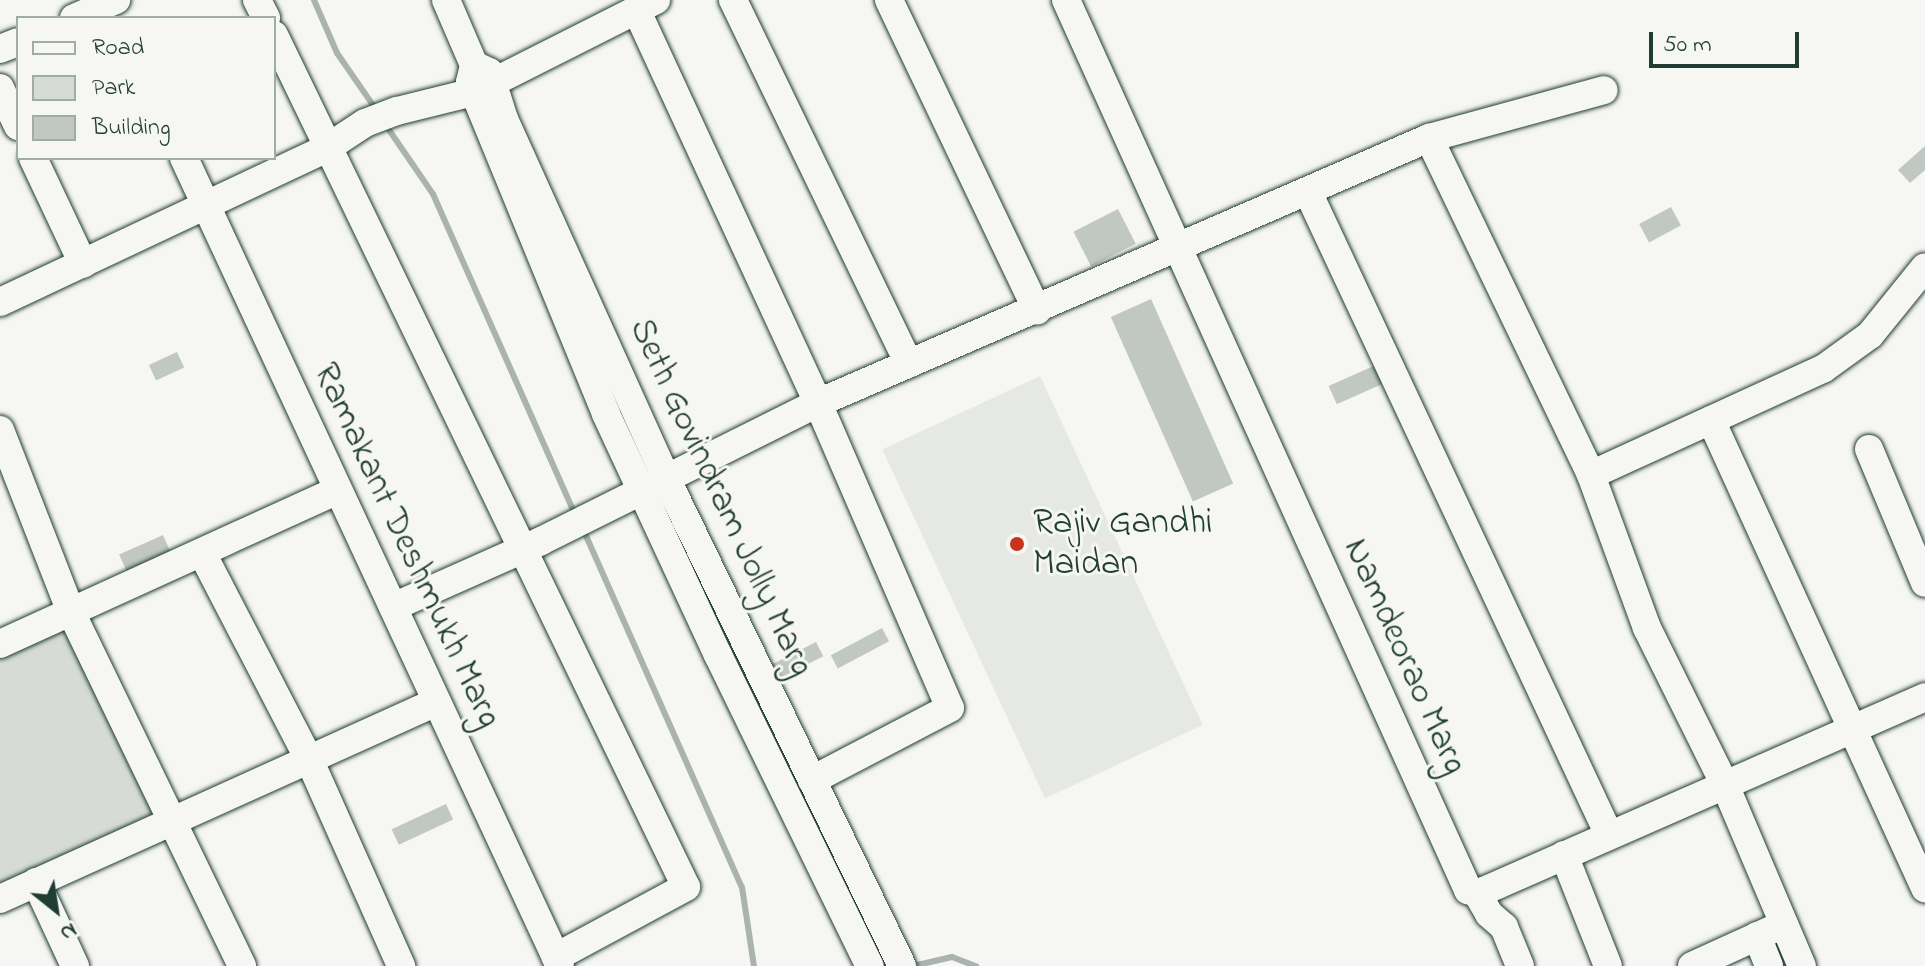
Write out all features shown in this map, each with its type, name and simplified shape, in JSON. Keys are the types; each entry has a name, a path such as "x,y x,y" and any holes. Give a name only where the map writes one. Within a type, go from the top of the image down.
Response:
{"street":[{"name":"Seth Govindram Jolly Marg","path":"446,0 480,80 504,119 654,486 812,780 902,966"},
{"path":"733,0 909,364"},
{"path":"889,0 1037,310"},
{"name":"Namdeorao Marg","path":"1066,0 1461,881 1477,893 1489,914 1504,927 1520,966"},
{"path":"0,302 208,207 327,148 365,123 480,80 646,5 950,708 812,780"},
{"path":"81,16 113,7"},
{"path":"276,39 327,148 533,544 686,887 558,962"},
{"path":"0,88 16,122"},
{"path":"393,607 654,486 818,403 1180,249 1429,138 1604,90"},
{"path":"1429,138 1591,475 1647,628 1725,785 1802,966"},
{"path":"34,160 83,264"},
{"name":"Ramakant Deshmukh Marg","path":"185,160 558,962"},
{"path":"1308,192 1609,835"},
{"path":"1591,475 1823,369 1870,335 1925,267"},
{"path":"1711,420 1925,888"},
{"path":"0,430 71,612 242,966"},
{"path":"1869,449 1925,583"},
{"path":"654,486 863,951 885,931"},
{"path":"0,644 338,490"},
{"path":"202,553 309,759 401,966"},
{"path":"1477,893 1925,697"},
{"path":"0,899 437,702"},
{"path":"1564,855 1608,966"},
{"path":"36,882 75,966"},
{"path":"1692,966 1784,924"},
{"path":"1757,936 1769,966"}],"shaded area":[{"name":"Rajiv Gandhi Maidan","path":"1040,376 1203,725 1045,798 882,450"}],"green space":[{"path":"71,612 174,820 0,899 0,644"}],"building":[{"path":"1925,146 1925,170 1910,183 1898,170"},
{"path":"1671,207 1681,226 1649,242 1639,224"},
{"path":"1118,209 1136,244 1091,266 1073,232"},
{"path":"1151,299 1233,484 1193,501 1111,317"},
{"path":"177,352 184,367 156,381 149,365"},
{"path":"1378,364 1386,382 1337,404 1329,386"},
{"path":"163,535 171,553 127,573 119,555"},
{"path":"882,628 889,641 838,668 831,655"},
{"path":"816,642 823,656 776,680 769,666"},
{"path":"446,804 453,819 399,845 392,829"}],"waterway":[{"path":"314,0 337,53 377,111"},
{"path":"385,124 433,194 576,516"},
{"path":"583,529 742,887 754,966"},
{"path":"913,966 952,957 976,966"}],"place":[{"name":"Rajiv Gandhi Maidan","path":"1017,544"}]}
